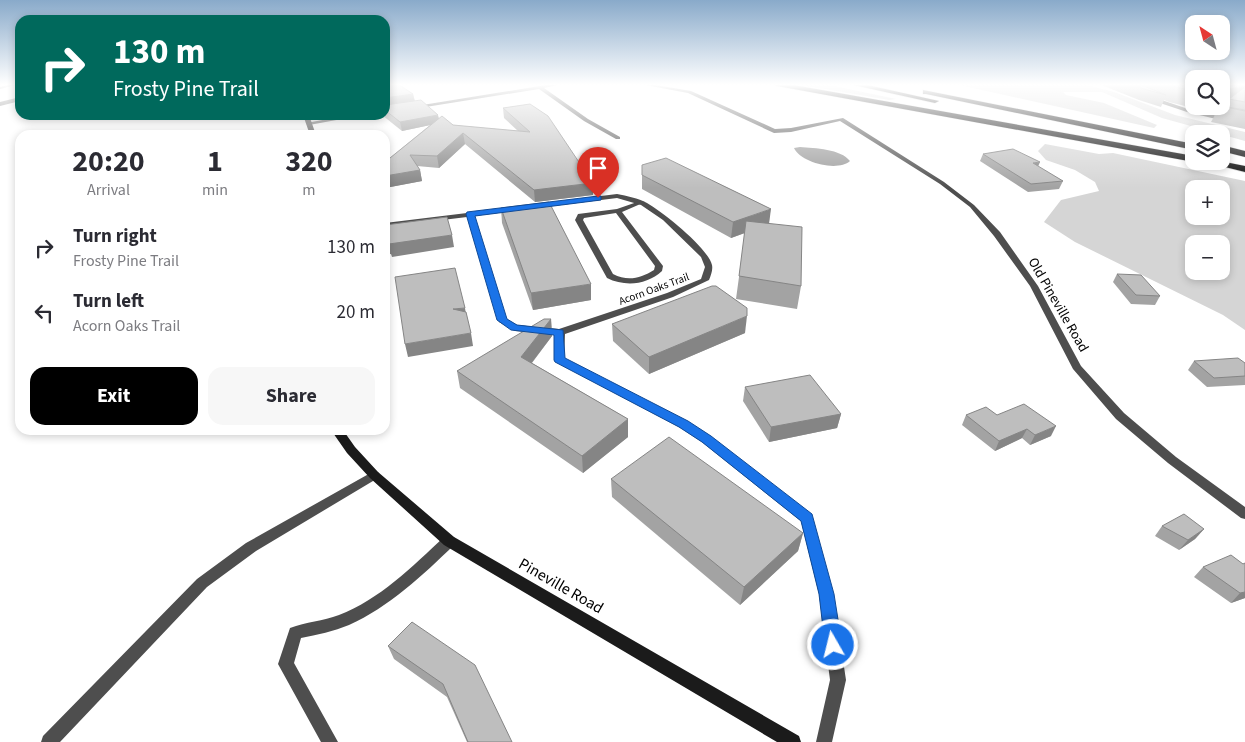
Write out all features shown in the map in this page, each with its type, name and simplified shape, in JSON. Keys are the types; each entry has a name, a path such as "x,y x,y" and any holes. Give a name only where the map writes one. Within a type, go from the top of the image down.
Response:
{"highway":[{"path":"978,119 1185,156"},
{"path":"1013,119 1185,156"},
{"path":"1054,119 1185,145"},
{"path":"1088,119 1185,140"},
{"path":"1230,151 1245,156"},
{"path":"1230,154 1245,156"},
{"path":"1230,165 1245,169"},
{"path":"1230,166 1245,169"}],"main road":[{"path":"308,120 311,130"},
{"name":"Pineville Road","path":"340,435 351,450 374,475 449,541 793,742"}],"street":[{"path":"584,119 618,138"},
{"name":"Old Pineville Road","path":"747,119 774,131 791,130 841,119 942,182 972,206 997,234 1034,286 1077,367 1114,409 1172,460 1245,514"},
{"path":"1222,119 1245,124"},
{"path":"309,123 329,120"},
{"name":"Acorn Oaks Trail","path":"390,223 617,196 628,197 654,208 704,256 709,267 705,280 661,299 560,332 515,328 502,320 470,214"},
{"path":"618,210 659,266 658,271 650,277 627,282 610,276 579,220 581,216 618,210 642,202"},
{"path":"560,332 559,360 683,424 706,439 807,518 826,594 838,680 824,742"},
{"path":"49,742 202,583 251,546 374,475"},
{"path":"330,742 286,664 295,633 344,620 376,601 421,568 449,541"}],"shaded area":[{"path":"1112,119 1142,119 1157,125 1154,128"},
{"path":"1164,119 1190,119 1216,125 1187,125"},
{"path":"1230,128 1245,132 1245,141 1230,137"},
{"path":"1045,144 1099,154 1113,153 1185,168 1185,170 1245,181 1245,330 1223,315 1075,242 1044,222 1061,200 1099,191 1095,182 1075,170 1046,160 1038,151"},
{"path":"800,147 834,152 846,157 850,161 837,166 812,162 804,158 794,148"}],"building":[{"path":"396,119 418,119 400,122"},
{"path":"439,119 445,119 453,125 530,132 515,119 550,119 593,183 534,190 463,133 437,156 410,155 420,170 390,175 390,158"},
{"path":"1013,149 1040,162 1033,163 1063,181 1031,184 983,154"},
{"path":"666,158 771,209 733,222 642,175 642,165"},
{"path":"549,202 591,284 531,293 501,208"},
{"path":"447,217 452,235 390,244 390,224"},
{"path":"746,221 802,227 801,286 739,276"},
{"path":"455,268 465,308 453,309 466,312 471,333 405,344 395,277"},
{"path":"1117,274 1141,275 1160,296 1136,295"},
{"path":"716,286 747,308 747,316 649,357 612,324"},
{"path":"544,319 551,319 521,357 628,419 582,456 457,371"},
{"path":"1238,358 1245,363 1245,376 1214,378 1194,361"},
{"path":"810,375 841,414 771,427 745,387"},
{"path":"1024,404 1056,426 1035,435 1027,429 999,441 966,415 986,407 997,415"},
{"path":"669,437 803,533 744,587 611,479"},
{"path":"1184,514 1204,529 1188,540 1162,526"},
{"path":"1231,555 1243,564 1245,563 1245,592 1240,593 1203,567"},
{"path":"412,622 475,665 512,742 468,742 443,684 388,646"}],"route":[{"path":"598,198 470,214 502,320 515,328 560,332 559,360 683,424 706,439 807,518 826,594 833,645"}]}
